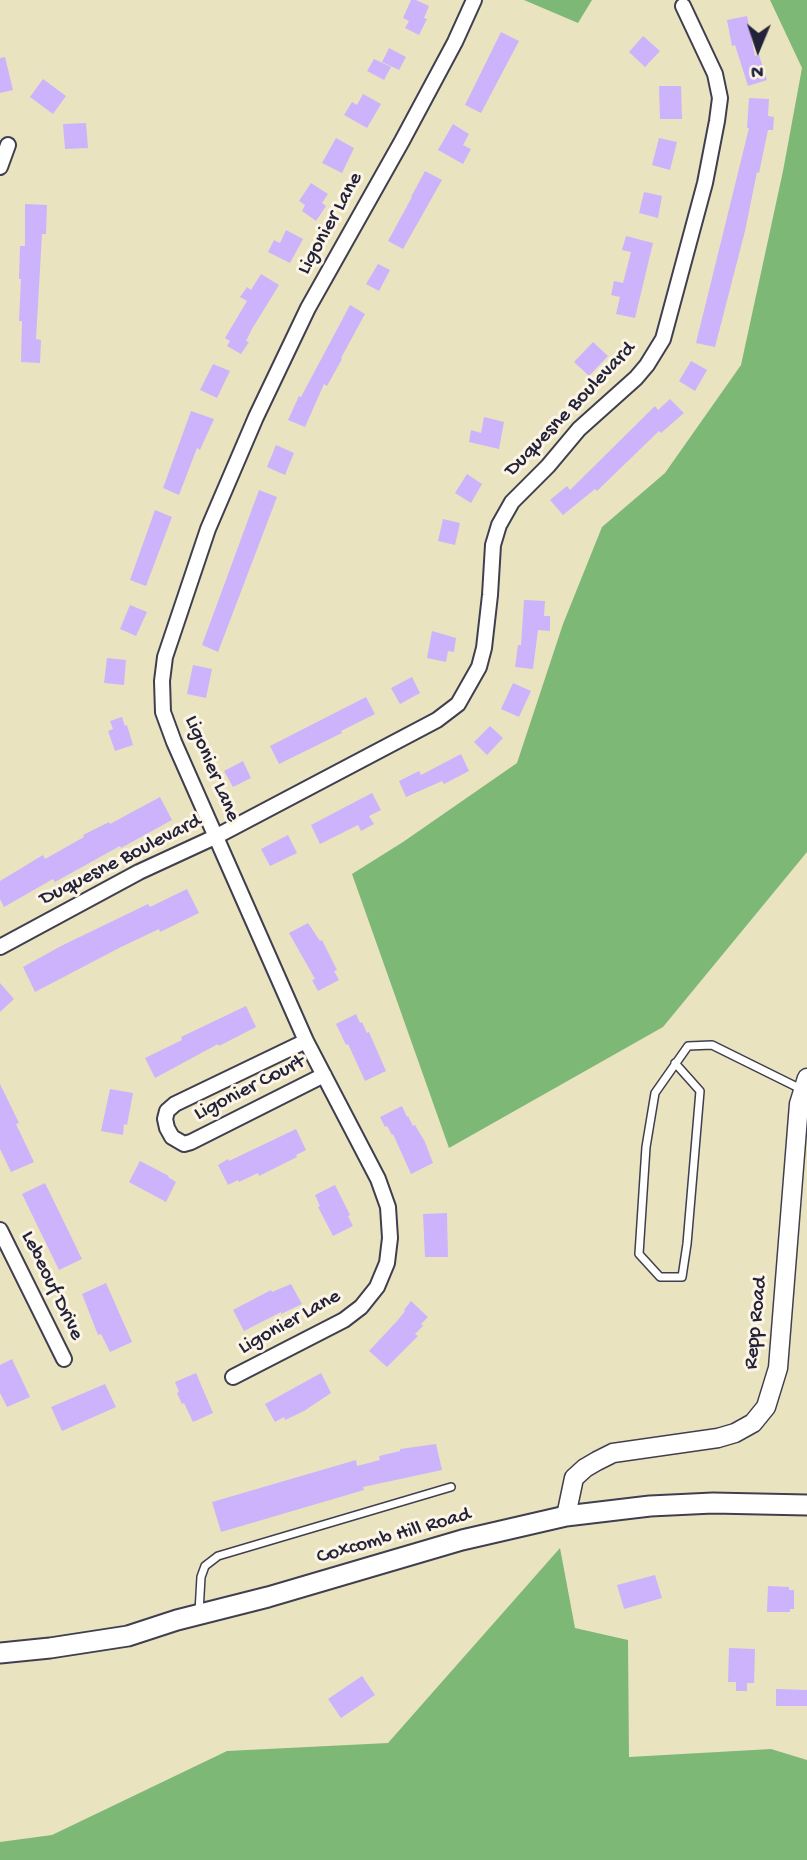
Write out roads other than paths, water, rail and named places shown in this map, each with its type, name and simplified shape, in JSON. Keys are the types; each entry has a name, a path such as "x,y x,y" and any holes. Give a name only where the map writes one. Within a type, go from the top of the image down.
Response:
{"main road":[{"name":"Coxcomb Hill Road","path":"0,1653 128,1636 462,1540 566,1516 650,1506 713,1503 807,1505"}],"street":[{"name":"Ligonier Lane","path":"233,1377 344,1320 361,1307 377,1287 387,1263 390,1238 388,1207 378,1180 306,1041 174,742 163,712 162,681 165,657 208,529 256,417 308,308 414,119 474,0"},
{"name":"Duquesne Boulevard","path":"0,947 139,872 217,836 437,720 458,704 480,667 491,595 493,545 499,525 512,502 548,466 579,429 636,378 663,339 705,183 720,98 715,74 683,6"},
{"path":"0,167 8,145"},
{"name":"Ligonier Court","path":"306,1041 175,1104 167,1111 166,1119 172,1138 184,1144 191,1142 324,1075"},
{"name":"Repp Road","path":"566,1516 574,1478 597,1461 613,1453 719,1438 736,1433 753,1423 766,1407 778,1368 795,1146 799,1104 805,1084"},
{"name":"Lebeouf Drive","path":"0,1230 64,1359"}],"lane":[{"path":"676,1063 700,1091 682,1277 660,1277 639,1254 646,1147 655,1093 676,1063 688,1046 712,1045 805,1084"},
{"path":"199,1616 201,1577 205,1566 219,1556 451,1487"}]}
